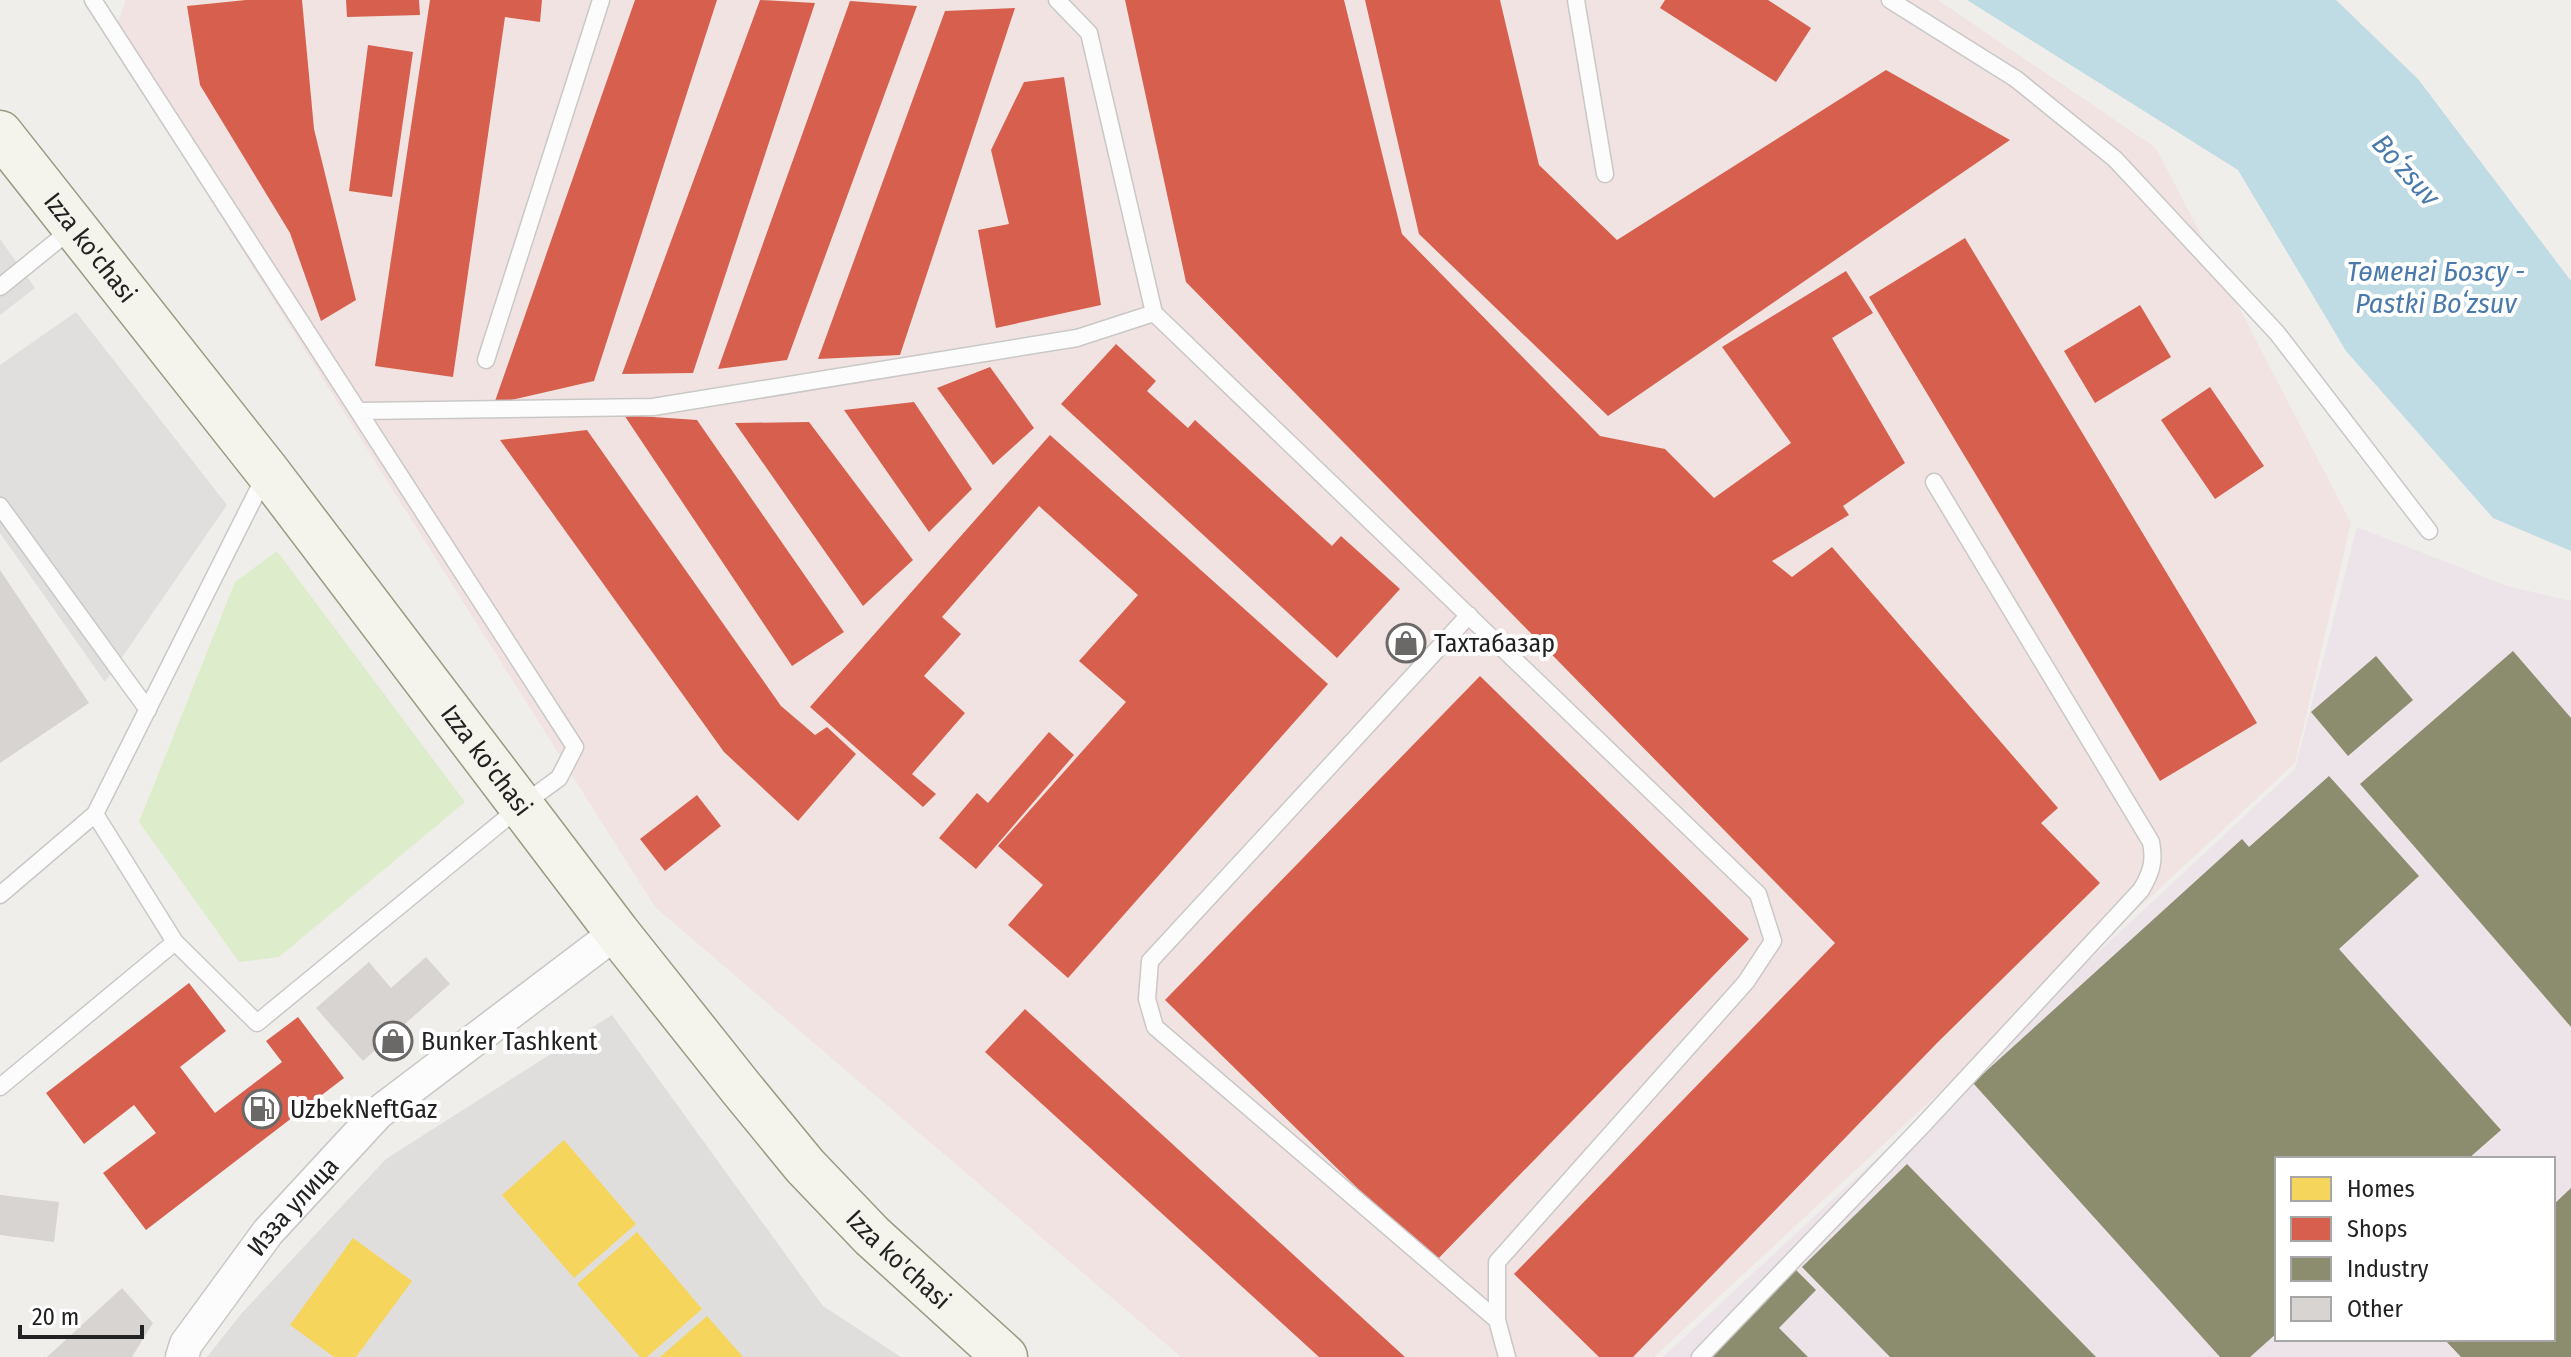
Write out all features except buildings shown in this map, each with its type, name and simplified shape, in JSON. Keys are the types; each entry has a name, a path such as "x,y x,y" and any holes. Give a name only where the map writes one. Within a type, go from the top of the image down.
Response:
{"main road":[{"name":"Izza ko'chasi","path":"0,133 267,471 617,932 805,1166 872,1236 1005,1357"}],"street":[{"name":"Изза улица","path":"182,1357 186,1344 268,1232 378,1113 617,932"}],"lane":[{"path":"93,0 575,747 559,778 257,1023 175,942 95,814"},
{"path":"486,360 601,0"},
{"path":"1057,0 1089,33 1154,313 1758,894 1773,941 1746,982 1497,1262 1497,1320 1507,1357"},
{"path":"1576,0 1605,174"},
{"path":"1890,0 2016,79 2115,159 2277,333 2429,531"},
{"path":"0,287 74,227"},
{"path":"359,411 653,407 1077,338 1154,313"},
{"path":"0,895 95,814 267,471"},
{"path":"1700,1357 1923,1125 2141,890 2151,874 2154,859 2151,842 1934,482"},
{"path":"0,506 148,710"},
{"path":"1469,615 1150,961 1147,999 1155,1027 1497,1320"},
{"path":"0,1087 175,942"}],"shaded area":[{"name":"Тахтабазар","path":"126,0 1938,0 2156,148 2351,523 2295,763 1654,1357 1181,1357 655,907 111,42"},
{"path":"0,239 35,288 0,315"},
{"path":"76,312 227,505 105,682 0,533 0,365"},
{"path":"2357,527 2507,586 2571,601 2571,1357 1663,1357 2295,769"},
{"path":"612,1015 823,1306 901,1357 207,1357 241,1314 386,1159"}],"green space":[{"path":"277,551 465,802 279,957 239,962 139,822 235,582"}],"water":[{"name":"Төменгі Бозсу - Pastki Boʻzsuv","path":"1967,0 2336,0 2418,79 2571,281 2571,551 2493,518 2346,351 2238,170"}],"place":[{"name":"Тахтабазар","path":"1406,643"},
{"name":"Bunker Tashkent","path":"393,1041"},
{"name":"UzbekNeftGaz","path":"262,1109"}],"water label":[{"name":"Boʻzsuv","path":"2406,170"}]}
